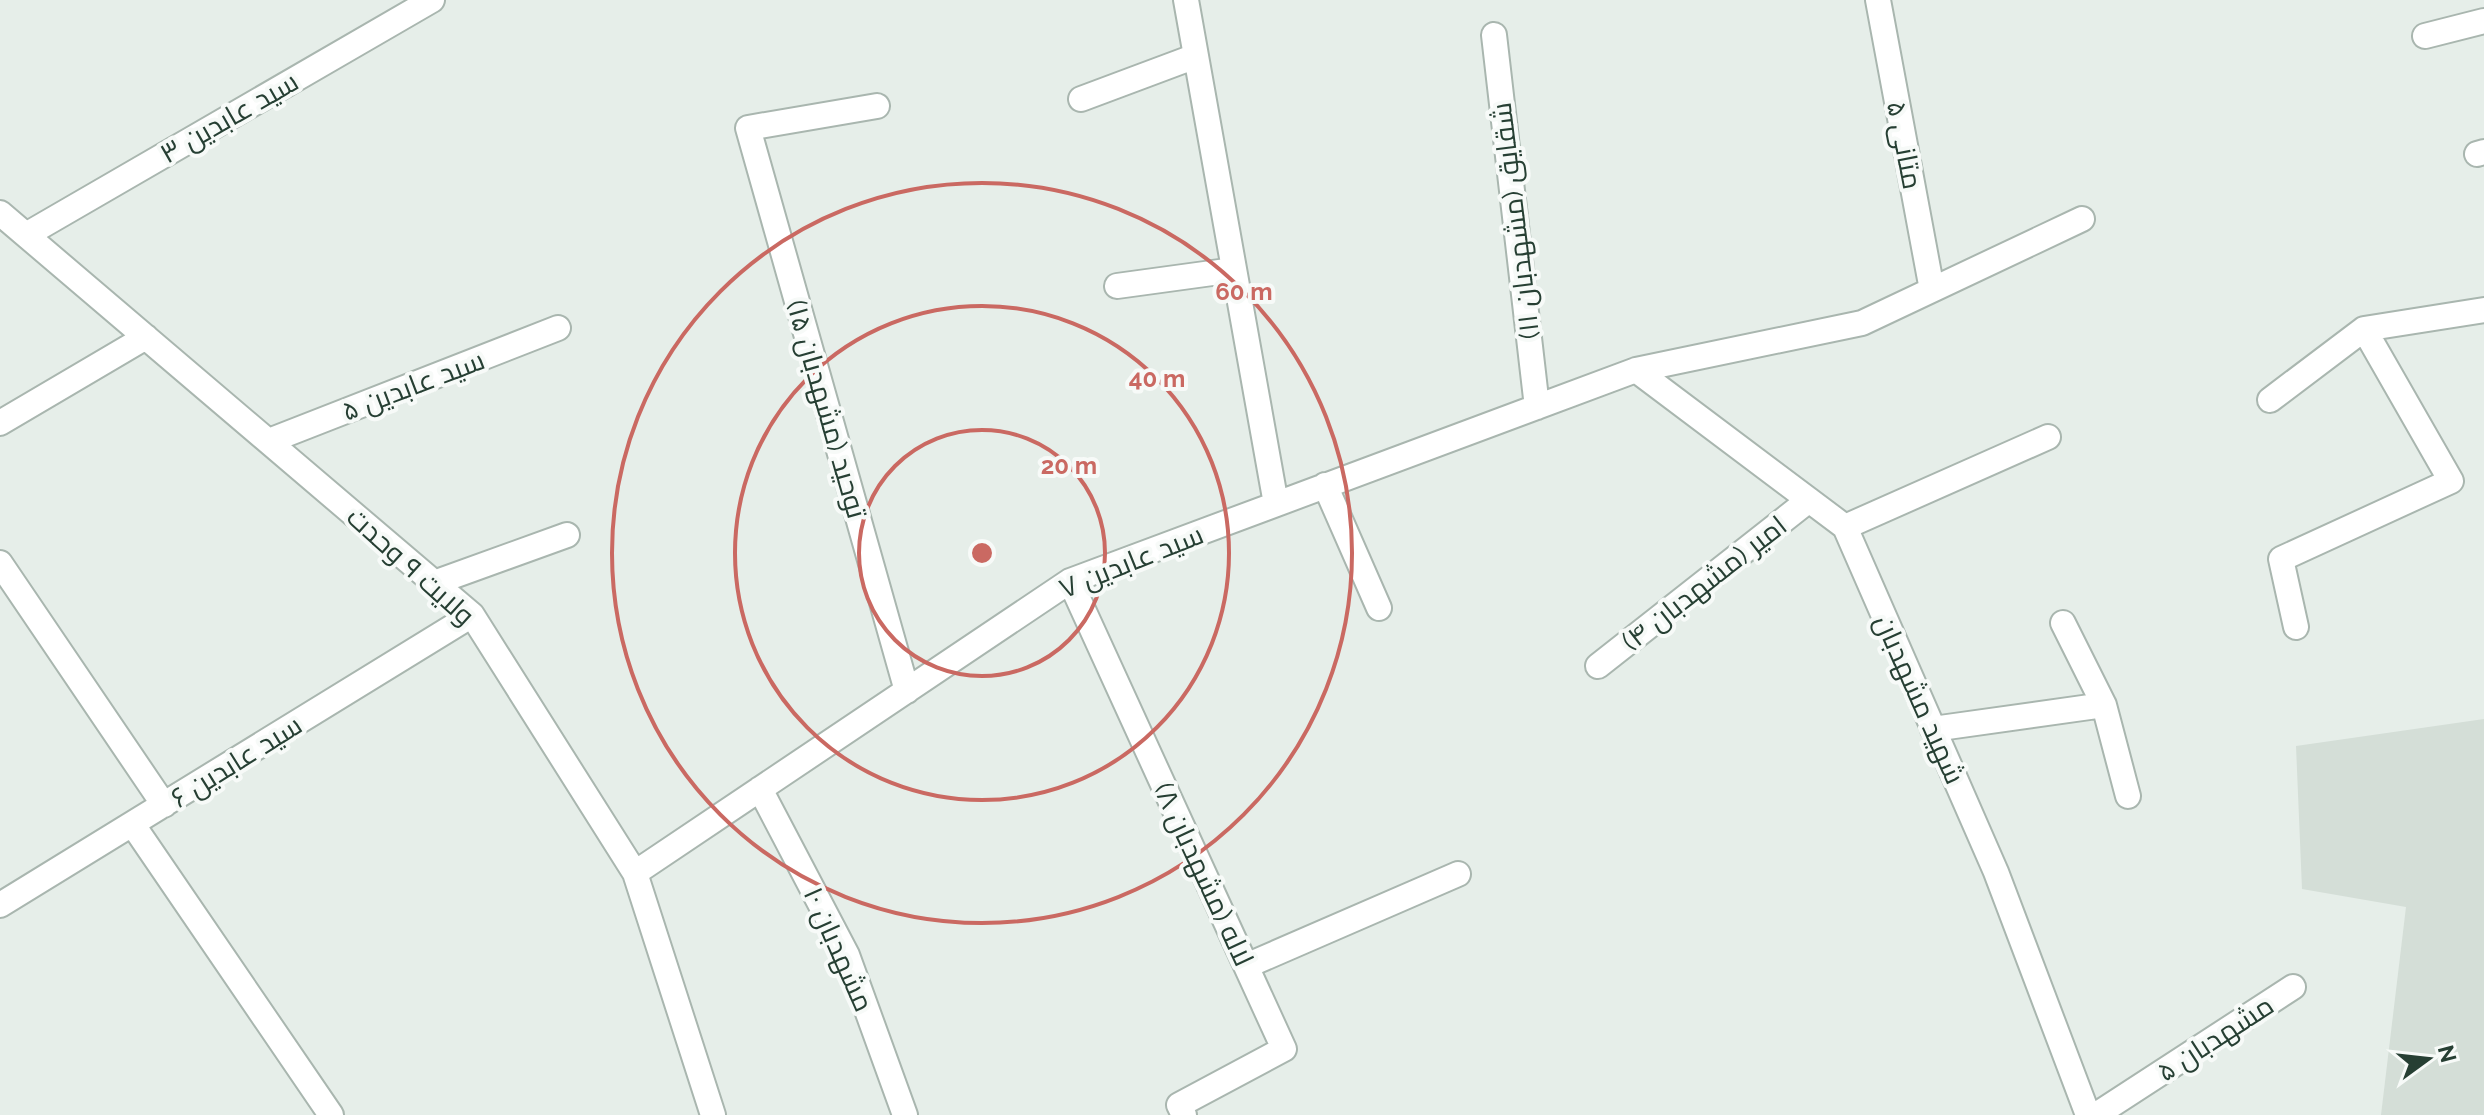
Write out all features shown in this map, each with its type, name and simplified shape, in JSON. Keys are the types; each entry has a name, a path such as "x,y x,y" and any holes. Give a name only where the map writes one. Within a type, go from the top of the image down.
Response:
{"street":[{"name":"سید عابدین ۳","path":"26,235 432,0"},
{"path":"1186,0 1276,504"},
{"name":"متانی ۵","path":"1878,0 1932,290"},
{"path":"2425,36 2484,21"},
{"name":"شقایق (مشهدبان ۱۱)","path":"1494,35 1537,407"},
{"path":"1081,99 1196,56"},
{"name":"توحید (مشهدبان ۱۵)","path":"877,106 748,128 907,691"},
{"name":"ولایت ۹ وحدت","path":"0,213 472,615 635,873 713,1115"},
{"name":"سید عابدین ۷","path":"635,873 1070,581 1636,370 1862,323 2082,219"},
{"path":"1117,286 1234,270"},
{"path":"2270,400 2364,329 2484,310"},
{"name":"سید عابدین ۵","path":"269,441 558,328"},
{"path":"2296,627 2281,559 2451,481 2364,329"},
{"path":"0,423 146,337"},
{"name":"شهید مشهدبان","path":"1636,370 1845,527 1996,872 2088,1115"},
{"path":"1845,527 2048,437"},
{"path":"1325,485 1379,608"},
{"name":"امیر (مشهدبان ۴)","path":"1598,666 1809,500"},
{"path":"434,583 567,535"},
{"path":"0,563 164,805"},
{"name":"لاله (مشهدبان ۸)","path":"1070,581 1284,1049 1179,1105 1184,1115"},
{"name":"سید عابدین ۶","path":"0,905 472,615"},
{"path":"2063,623 2104,705 2128,796"},
{"path":"1933,729 2104,705"},
{"name":"مشهدبان ۱۰","path":"760,789 847,955 905,1115"},
{"path":"133,825 331,1115"},
{"path":"1246,966 1458,874"},
{"name":"مشهدبان ۵","path":"2096,1115 2293,987"}],"shaded area":[{"path":"2484,719 2484,1115 2381,1115 2406,907 2302,889 2296,746"}]}
